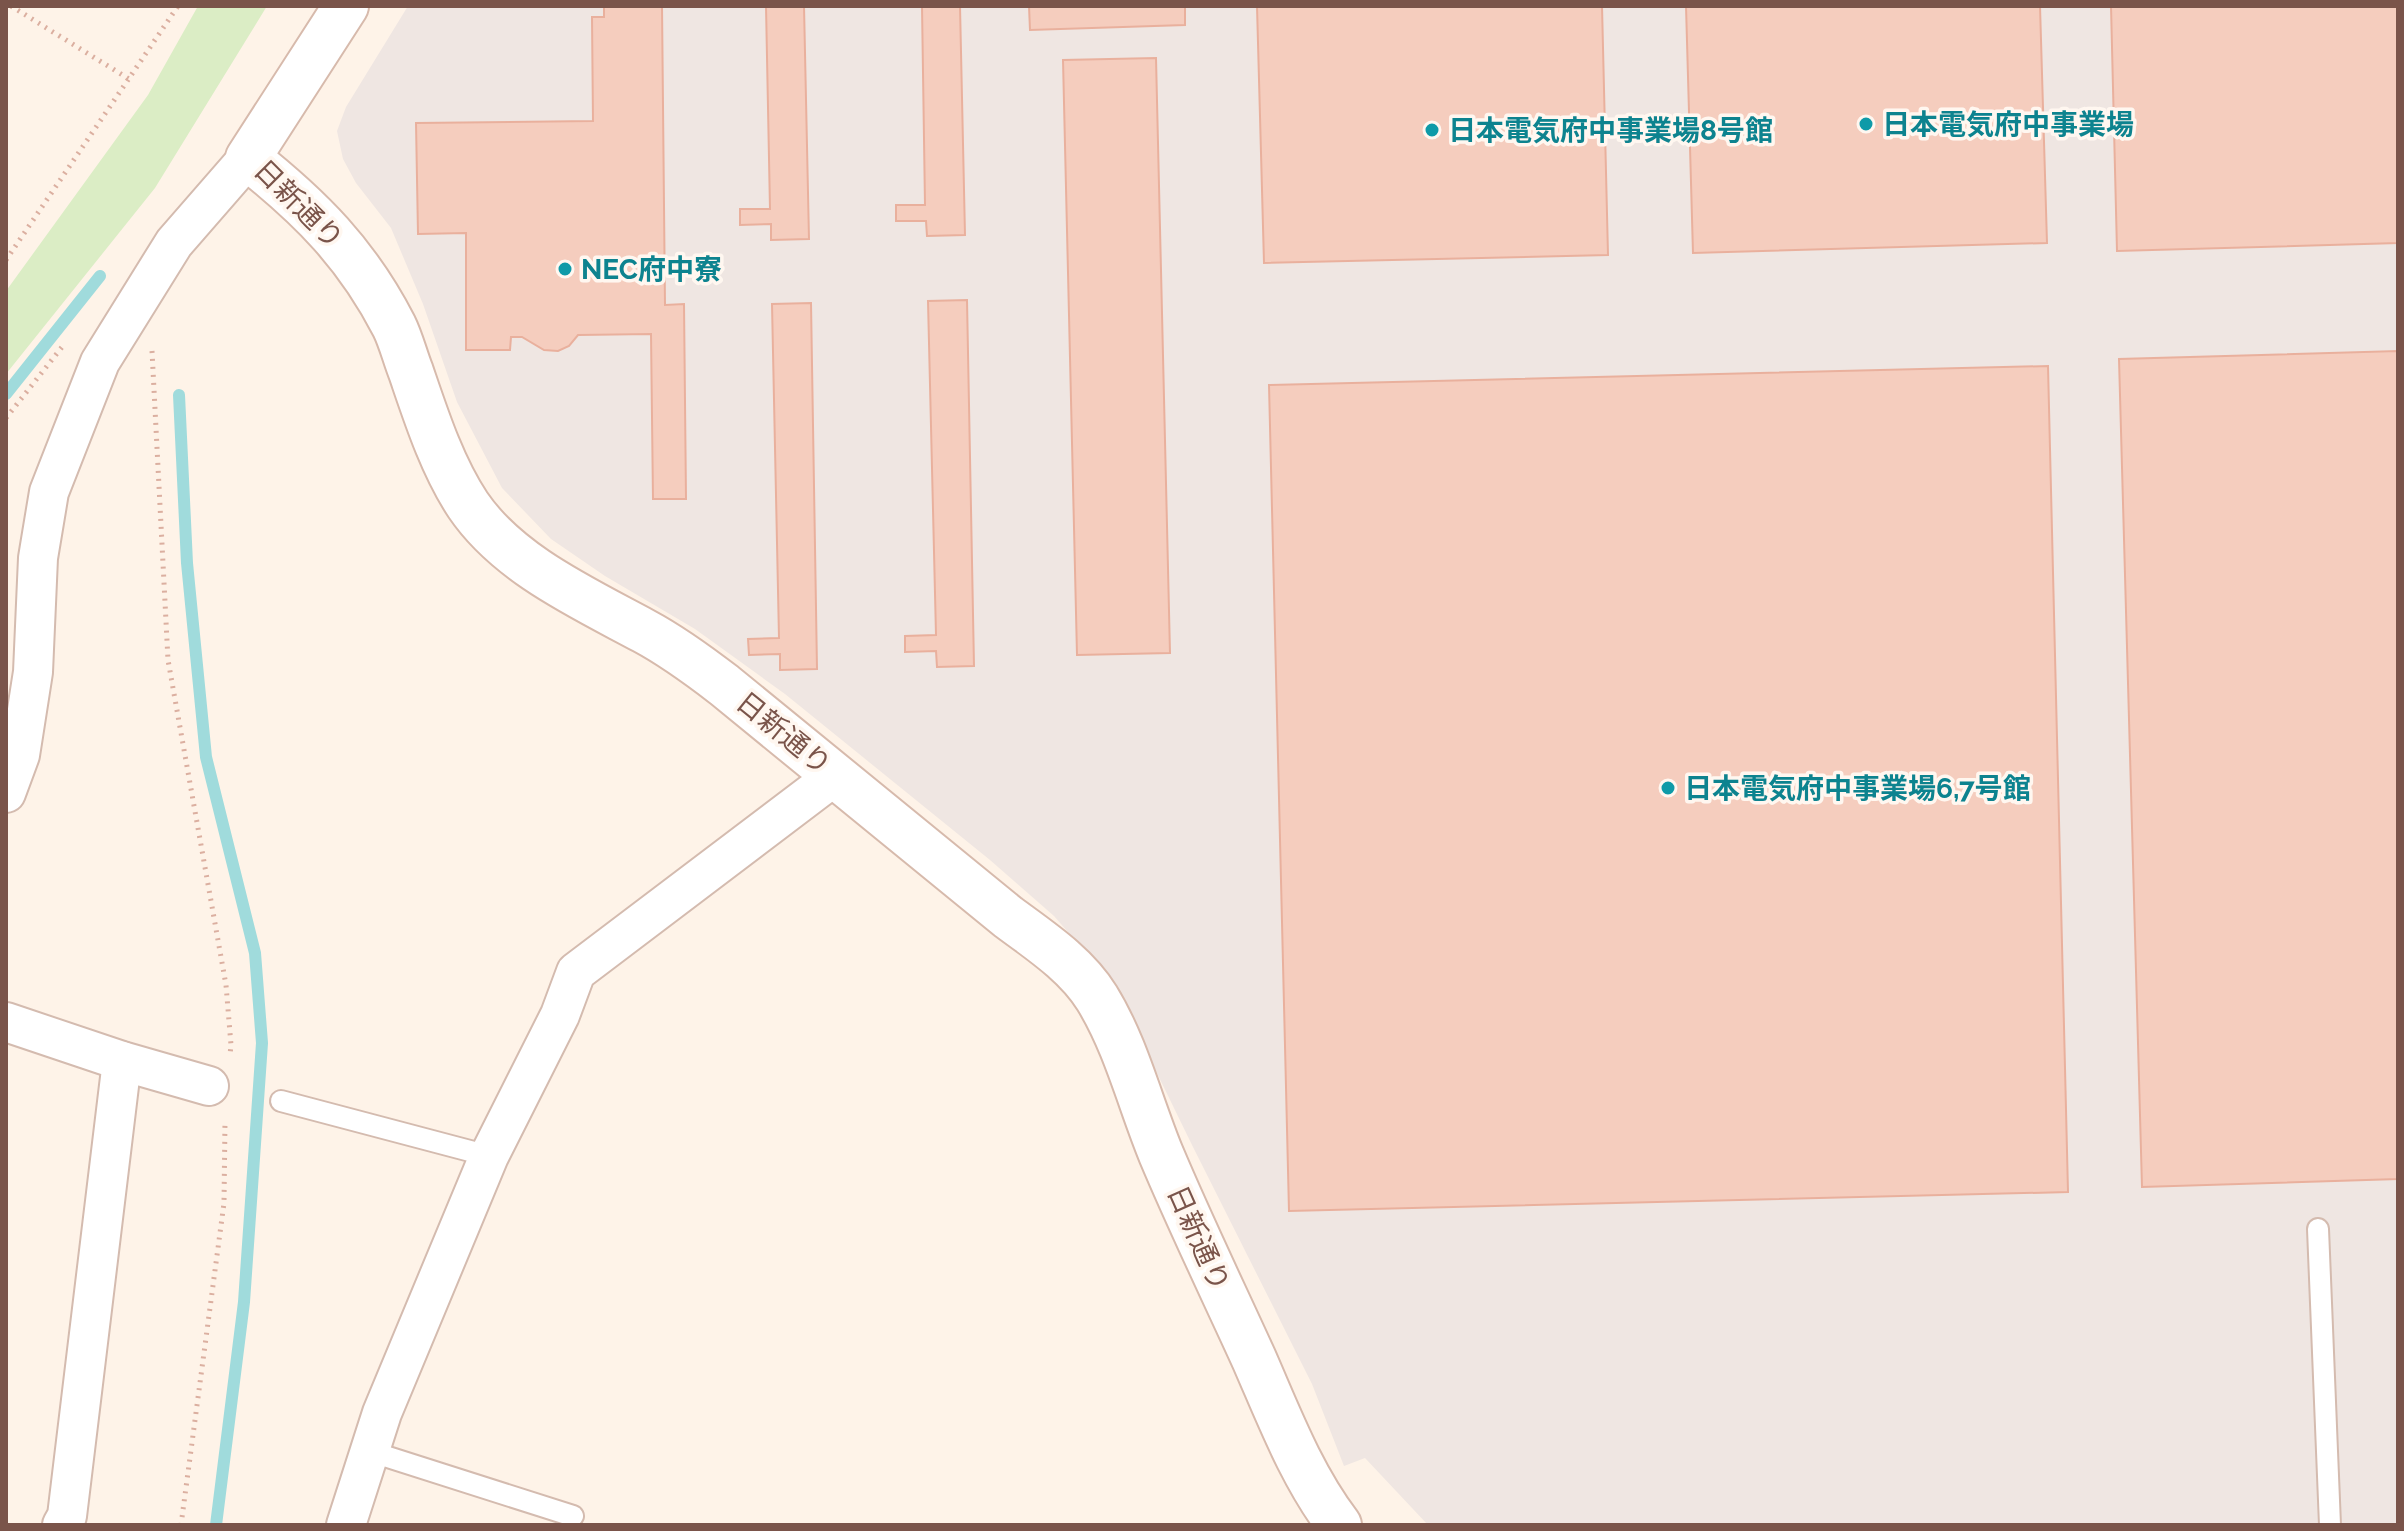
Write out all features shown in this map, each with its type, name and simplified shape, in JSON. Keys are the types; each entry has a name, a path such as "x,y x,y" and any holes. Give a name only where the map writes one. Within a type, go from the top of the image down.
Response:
{"street":[{"name":"日新通り","path":"346,6 248,158 310,211 352,259 395,328 452,476 468,506 491,532 549,580 689,659 1054,952 1097,996 1162,1156 1288,1436 1322,1502 1339,1525"},
{"path":"6,793 20,755 33,672 38,558 49,492 100,362 174,243 248,158"},
{"path":"346,1525 388,1398 489,1156 560,1015 576,972 836,775"},
{"path":"6,1022 122,1061 221,1088"},
{"path":"62,1525 67,1516 122,1061"}],"lane":[{"path":"281,1101 489,1156"},
{"path":"2318,1229 2330,1525"},
{"path":"369,1451 573,1516"}],"path":[{"path":"11,6 129,79"},
{"path":"6,260 178,6"},
{"path":"152,345 168,660 226,985 231,1045 221,1088 224,1203 181,1525"}],"shaded area":[{"name":"日本電気府中事業場","path":"408,6 2398,6 2398,1525 1428,1525 1365,1458 1344,1466 1312,1384 1114,985 1054,916 990,860 785,694 695,629 605,576 551,539 502,488 457,402 423,304 391,228 356,183 343,159 337,131 346,107"}],"green space":[{"path":"198,6 267,6 155,188 6,374 6,291 148,95"}],"building":[{"name":"NEC府中寮","path":"604,6 662,6 665,305 684,304 686,499 653,499 651,334 578,335 569,346 558,351 544,350 522,337 511,337 510,350 466,350 466,233 418,234 416,123 593,121 592,17 604,17"},
{"path":"766,6 804,6 809,239 771,240 771,224 740,225 740,209 770,209"},
{"path":"922,6 960,6 965,235 927,236 926,221 896,221 896,205 925,205"},
{"path":"1029,6 1185,6 1185,25 1030,30"},
{"name":"日本電気府中事業場8号館","path":"1257,6 1602,6 1608,255 1264,263"},
{"name":"日本電気府中事業場","path":"1686,6 2040,6 2047,243 1693,253"},
{"path":"2111,6 2398,6 2398,243 2117,251"},
{"path":"1156,58 1170,653 1077,655 1063,60"},
{"path":"967,300 974,666 937,667 936,651 905,652 905,636 936,635 928,301"},
{"path":"811,303 817,669 780,670 780,654 749,655 748,639 779,638 772,304"},
{"path":"2398,351 2398,1179 2142,1187 2119,359"},
{"name":"日本電気府中事業場6,7号館","path":"2048,366 2068,1192 1289,1211 1269,385"}],"waterway":[{"path":"6,394 100,276"},
{"path":"179,395 187,563 206,757 255,953 262,1043 244,1302 216,1525"}],"place":[{"name":"日本電気府中事業場","path":"1866,124"},
{"name":"日本電気府中事業場8号館","path":"1432,130"},
{"name":"NEC府中寮","path":"565,269"},
{"name":"日本電気府中事業場6,7号館","path":"1668,788"}]}
